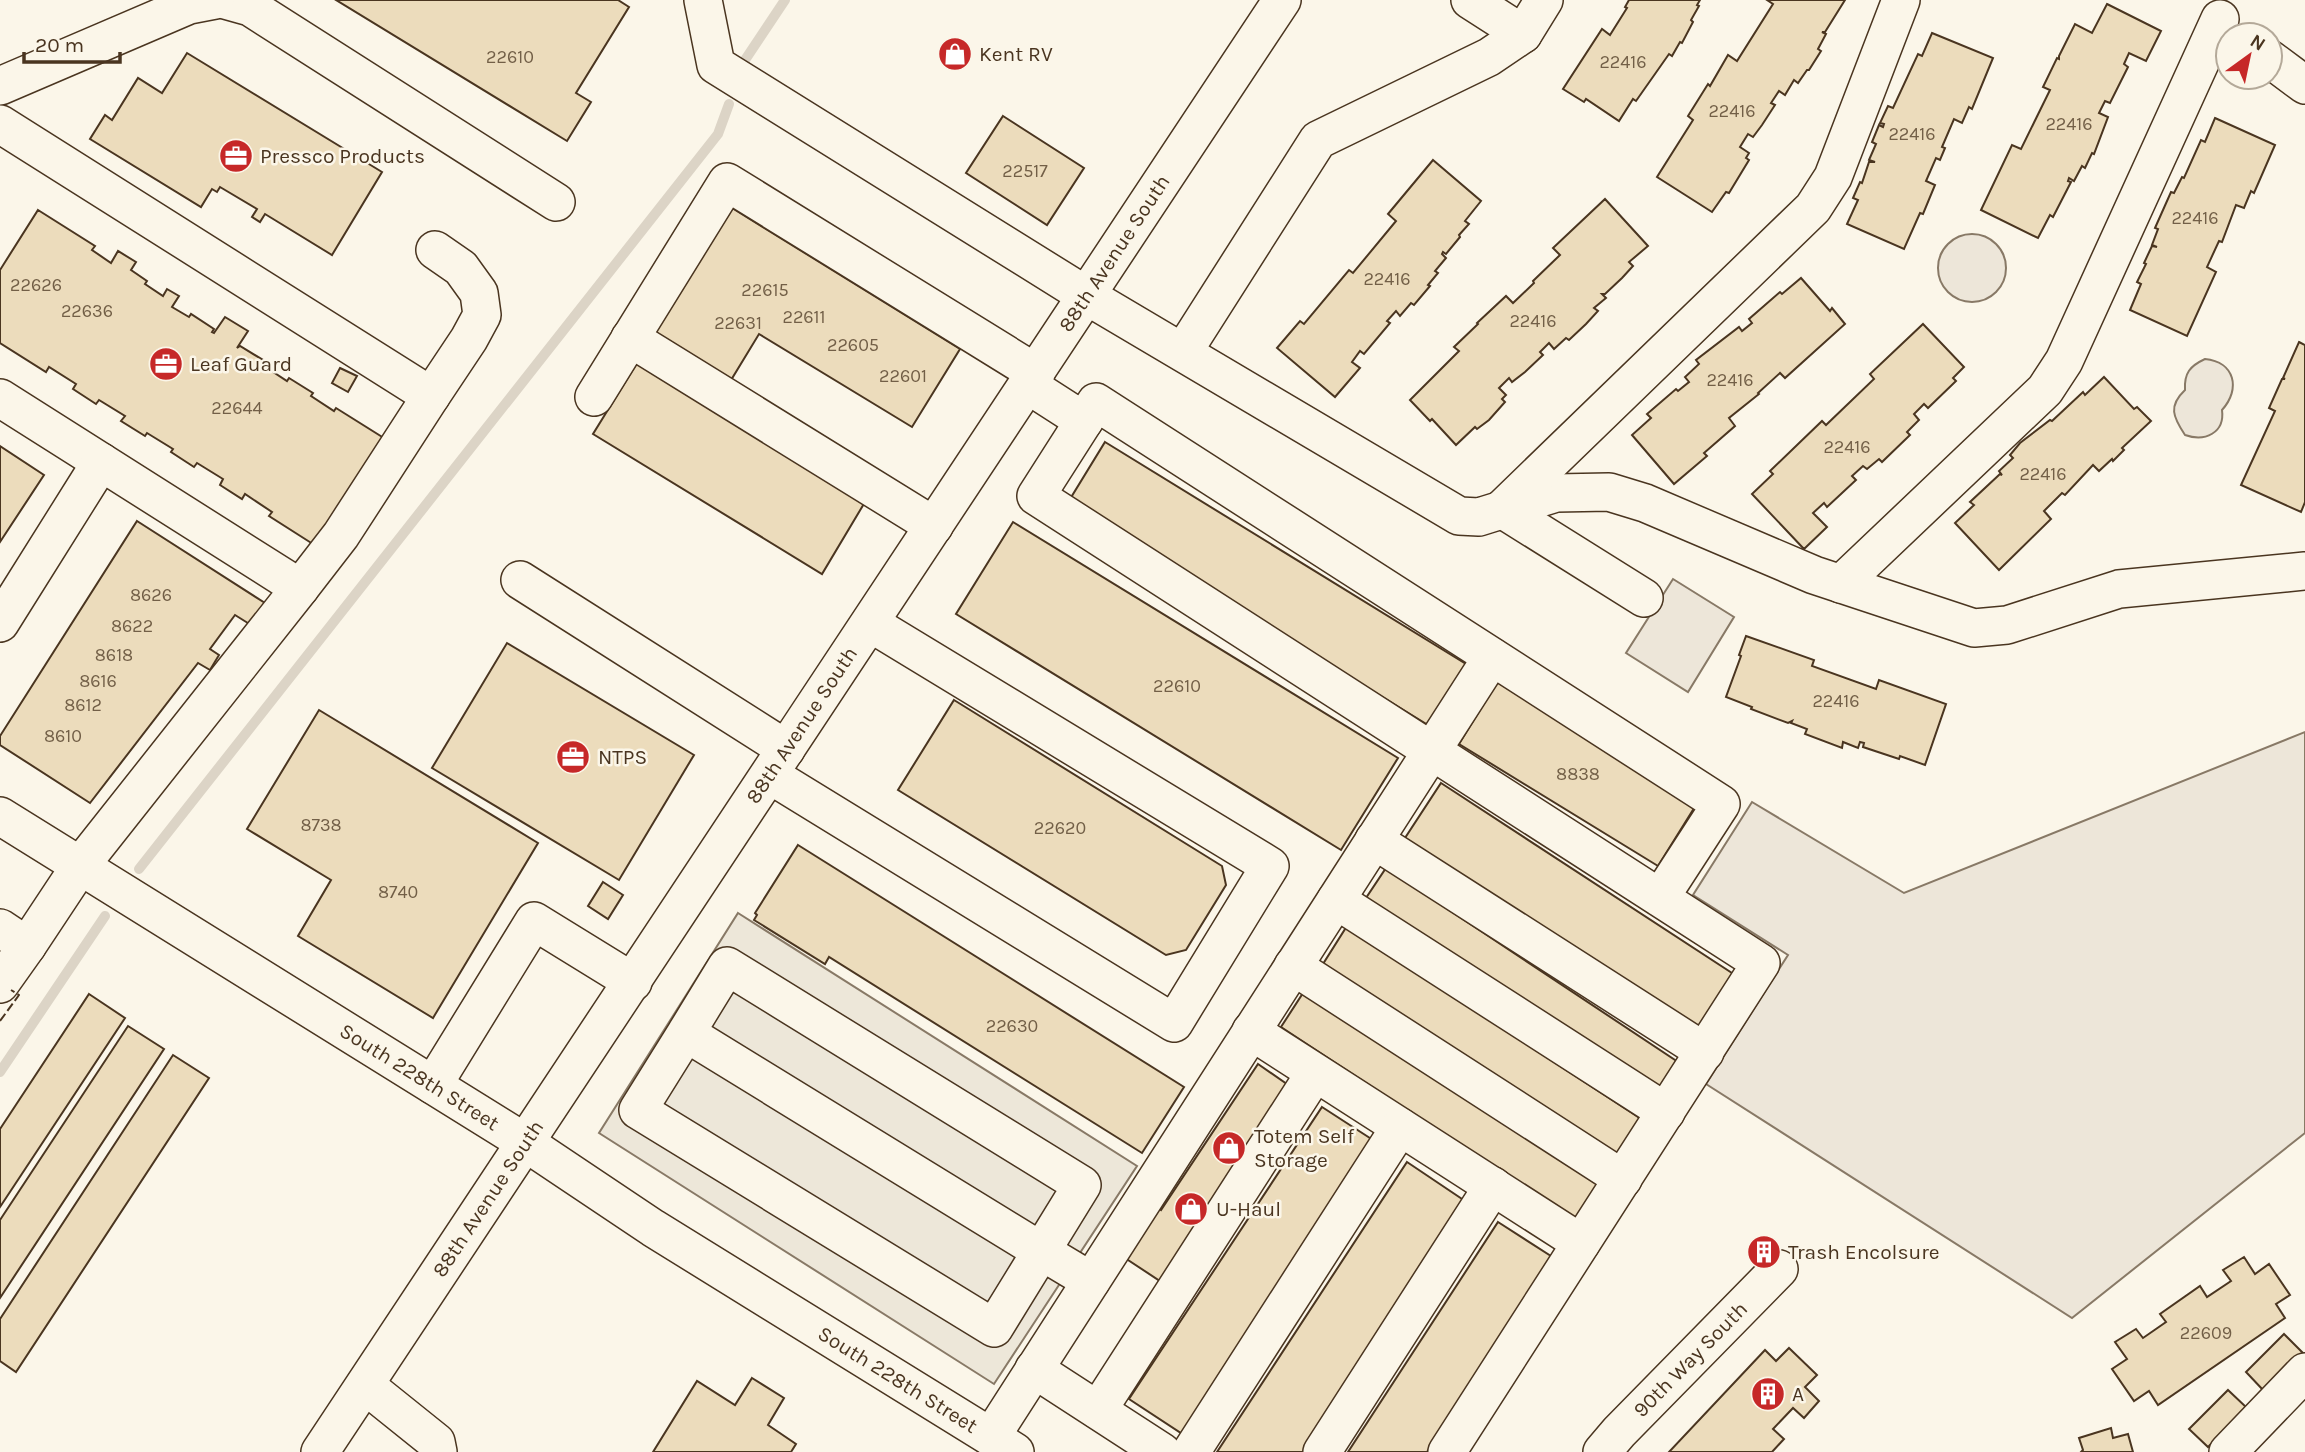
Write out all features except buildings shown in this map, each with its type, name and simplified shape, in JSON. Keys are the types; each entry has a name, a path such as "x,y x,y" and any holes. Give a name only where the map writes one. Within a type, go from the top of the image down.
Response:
{"street":[{"path":"0,86 188,5 215,0"},
{"path":"225,0 250,7 556,202"},
{"path":"703,0 716,65 1087,296 1459,516 1479,516 1556,493 1609,492 1646,503 1814,575 1975,628 2007,625 2119,589 2305,571"},
{"name":"88th Avenue South","path":"320,1452 1282,0"},
{"path":"1470,0 1523,34"},
{"path":"1183,352 1318,140 1489,57 1523,34 1544,0"},
{"path":"1502,509 1813,208 1833,177 1900,0"},
{"path":"1841,584 2045,390 2064,361 2219,18"},
{"path":"2284,69 2305,85"},
{"path":"0,124 431,397"},
{"path":"594,397 727,182 1032,379 1084,421"},
{"path":"0,984 14,937 80,866 341,535 469,339 482,315 479,293 461,268 435,250"},
{"path":"630,338 934,526"},
{"path":"0,398 300,588"},
{"path":"1447,1452 1761,963 1035,496 1096,402 1721,804 1660,898"},
{"path":"0,623 101,462"},
{"path":"1502,509 1644,598"},
{"path":"520,580 778,762 1174,1023 1270,866 870,623"},
{"path":"987,1442 1492,657"},
{"name":"South 228th Street","path":"0,816 526,1143 653,1228 987,1442"},
{"path":"1374,840 1705,1052"},
{"path":"1336,900 1666,1112"},
{"path":"433,1085 534,921 633,982"},
{"path":"727,966 1082,1185 1041,1251 994,1328 638,1110 727,966"},
{"path":"1293,967 1623,1179"},
{"path":"1251,1031 1581,1243"},
{"path":"686,1033 1091,1281"},
{"path":"1098,1410 1315,1073"},
{"path":"1191,1452 1400,1127"},
{"path":"1322,1452 1493,1186"},
{"name":"90th Way South","path":"1602,1452 1779,1269"},
{"path":"1034,1369 1163,1452"},
{"path":"2228,1452 2305,1372"},
{"path":"365,1385 436,1442 438,1452"}],"shaded area":[{"path":"1972,234 1985,237 1996,244 2003,255 2006,268 2003,281 1996,292 1985,299 1972,302 1959,299 1948,292 1941,281 1938,268 1941,255 1948,244 1959,237"},
{"path":"2205,359 2223,365 2229,371 2233,385 2232,394 2222,410 2217,430 2206,436 2192,437 2185,435 2181,429 2174,407 2185,390 2189,371"},
{"path":"1673,579 1734,617 1688,692 1626,653"},
{"path":"2305,732 2305,1133 2072,1318 1706,1084 1788,955 1693,895 1752,802 1904,893"},
{"path":"738,913 1137,1166 994,1384 599,1133"}],"waterway":[{"path":"743,63 785,0"},
{"path":"139,869 718,134 729,104"},
{"path":"0,1072 105,916"}],"fence":[{"path":"0,1021 19,995 11,990"}],"place":[{"name":"Kent RV","path":"955,54"},
{"name":"Pressco Products","path":"236,156"},
{"name":"Leaf Guard","path":"166,364"},
{"name":"NTPS","path":"573,757"},
{"name":"Totem Self Storage","path":"1229,1148"},
{"name":"U-Haul","path":"1191,1209"},
{"name":"Trash Encolsure","path":"1764,1252"},
{"name":"A","path":"1768,1394"}]}
